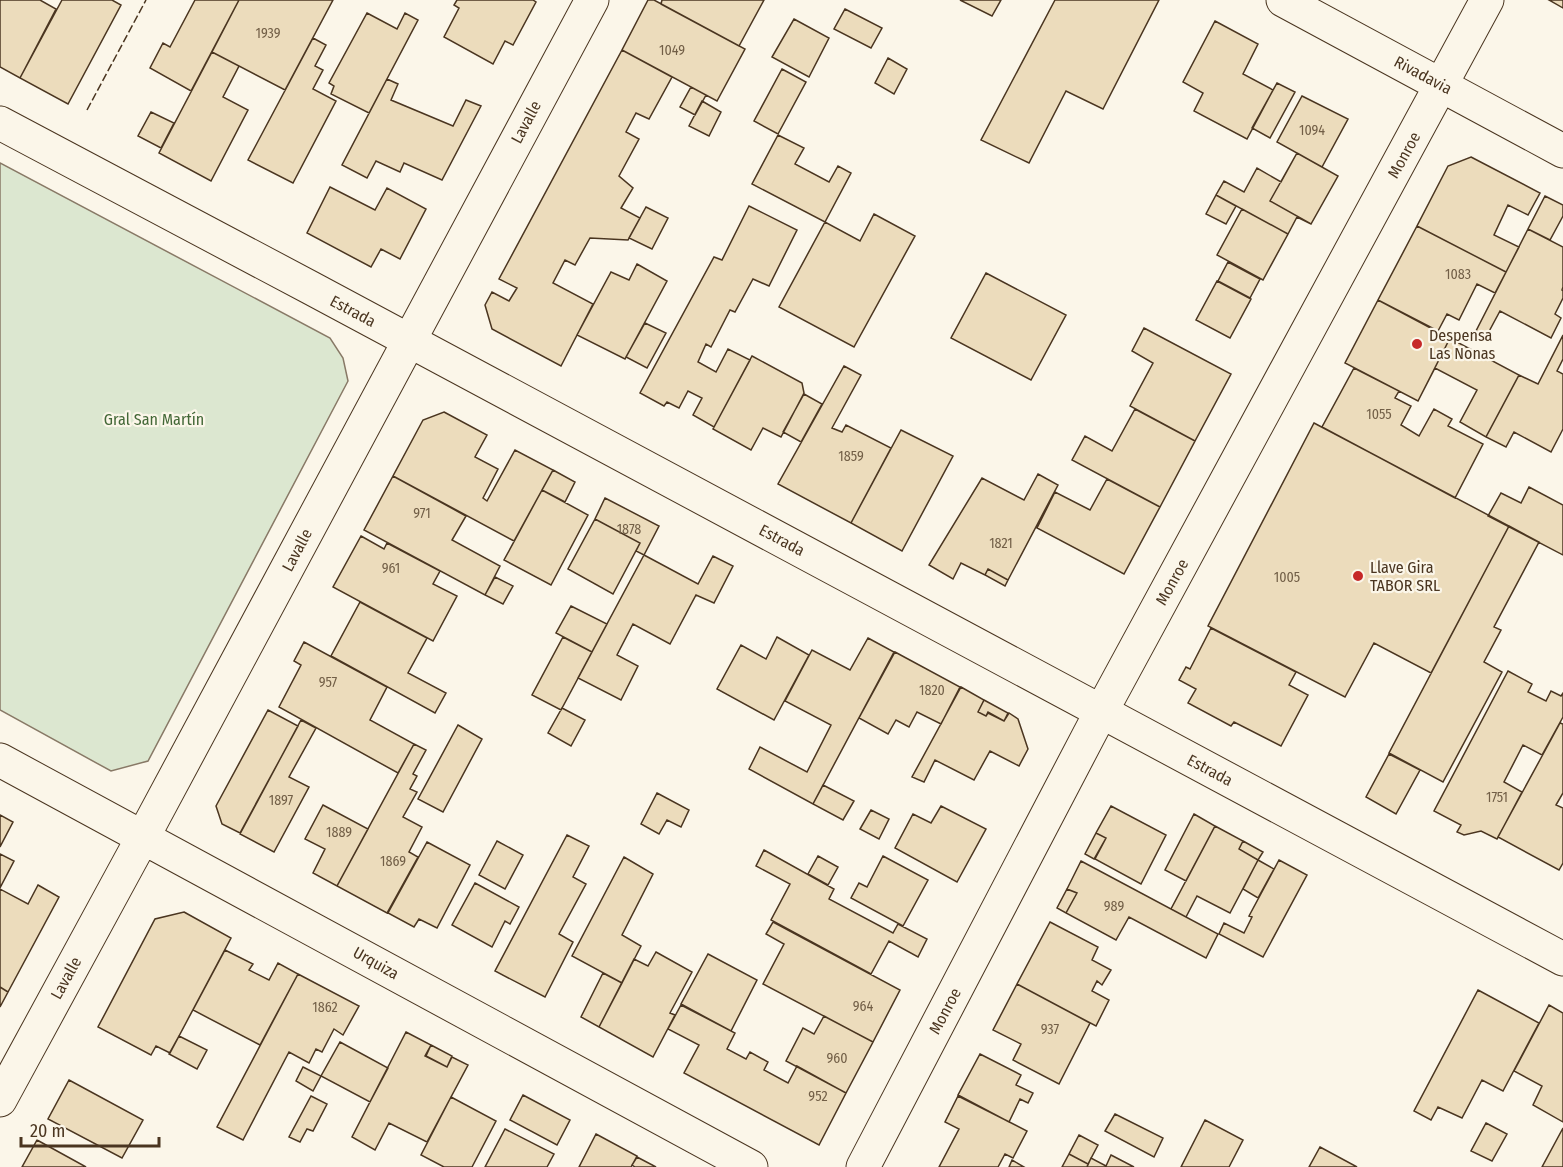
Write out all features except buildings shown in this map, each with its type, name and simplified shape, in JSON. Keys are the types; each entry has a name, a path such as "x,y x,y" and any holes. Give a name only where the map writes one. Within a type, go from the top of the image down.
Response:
{"street":[{"name":"Lavalle","path":"0,1100 592,0"},
{"name":"Rivadavia","path":"1283,0 1563,151"},
{"name":"Monroe","path":"863,1167 1101,712 1487,0"},
{"name":"Estrada","path":"0,123 1563,959"},
{"name":"Urquiza","path":"0,760 751,1167"}],"green space":[{"name":"Gral San Martín","path":"0,163 330,338 343,358 348,381 148,761 111,771 0,710"}],"fence":[{"path":"87,110 146,0"}],"place":[{"name":"Despensa Las Nonas","path":"1417,344"},
{"name":"Llave Gira TABOR SRL","path":"1358,576"}]}
